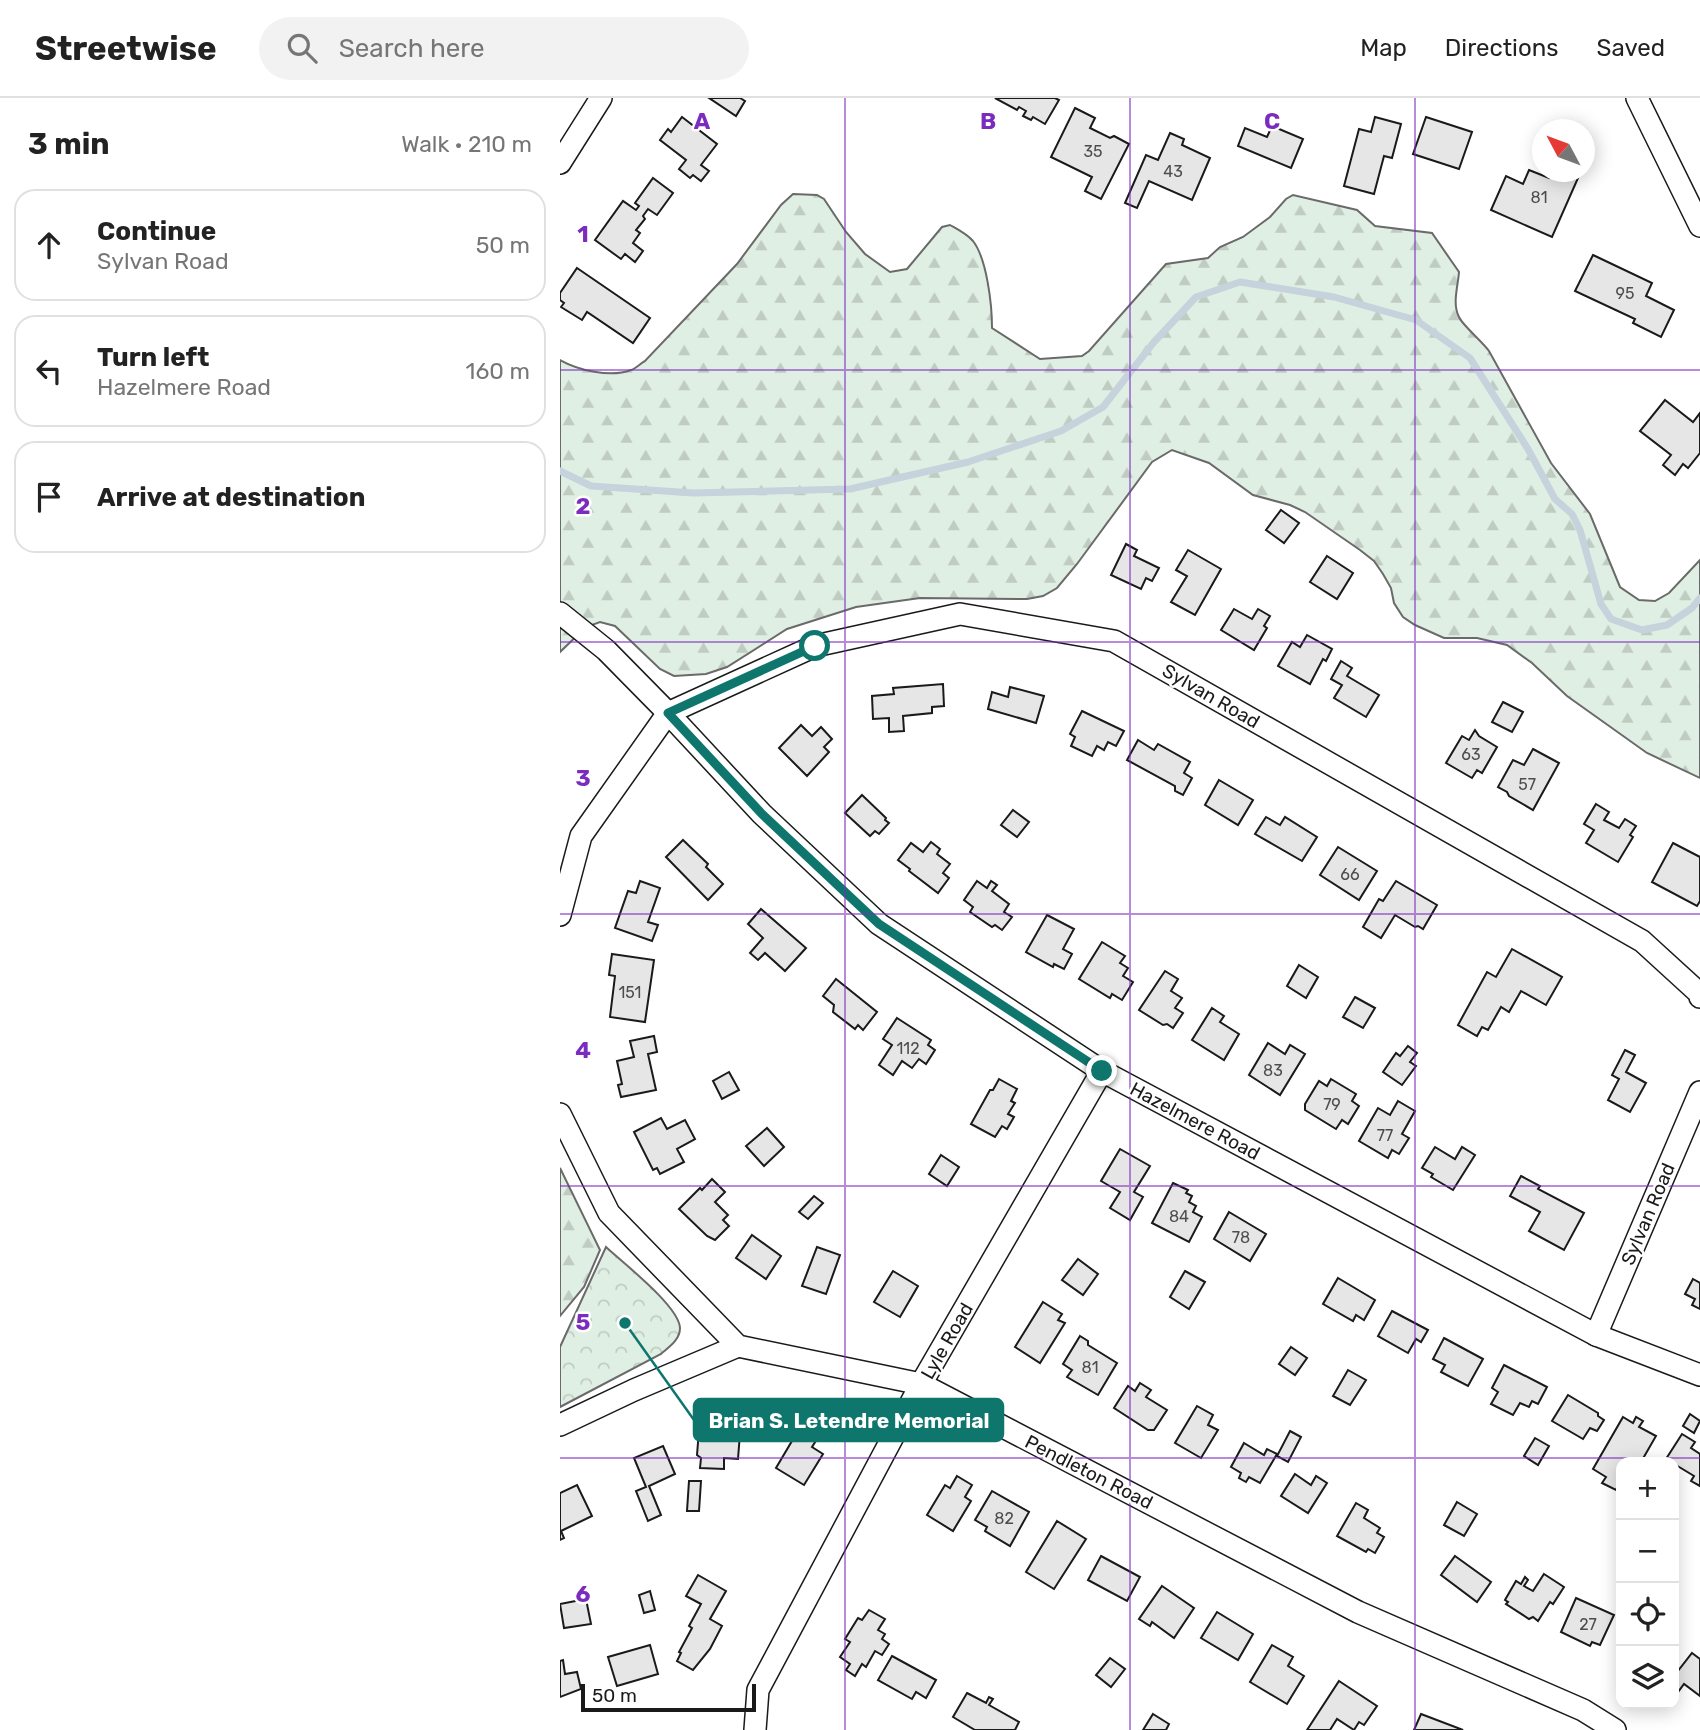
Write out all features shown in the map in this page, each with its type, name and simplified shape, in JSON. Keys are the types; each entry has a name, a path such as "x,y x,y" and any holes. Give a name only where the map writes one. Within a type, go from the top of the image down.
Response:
{"street":[{"path":"560,163 601,98"},
{"path":"1637,98 1700,226"},
{"name":"Hazelmere Road","path":"560,613 606,650 762,814 879,924 1102,1071 1596,1335 1700,1375"},
{"name":"Sylvan Road","path":"668,713 815,646 960,614 1114,641 1642,941 1700,994 1700,997"},
{"path":"560,915 581,836 668,713"},
{"name":"Lyle Road","path":"755,1730 758,1690 921,1384 1102,1071"},
{"name":"Sylvan Road","path":"1596,1335 1700,1092"},
{"path":"560,1114 609,1213 738,1346 634,1390 560,1426"},
{"name":"Pendleton Road","path":"738,1346 921,1384 1358,1612 1583,1710 1615,1730"}],"green space":[{"path":"793,194 817,195 824,199 865,254 890,272 907,269 942,227 950,225 965,234 973,241 982,259 990,295 992,328 1040,359 1082,356 1166,264 1208,258 1220,247 1243,237 1270,217 1293,195 1357,210 1375,226 1432,233 1459,272 1456,301 1459,317 1489,351 1551,463 1590,514 1620,587 1639,600 1655,601 1669,593 1700,560 1700,778 1647,753 1567,696 1532,663 1507,645 1477,638 1444,638 1415,625 1403,617 1394,603 1391,588 1383,574 1374,561 1360,550 1305,512 1253,495 1209,463 1172,450 1152,462 1077,564 1057,588 1043,596 1027,599 920,598 856,607 787,629 727,667 706,674 674,676 660,669 615,626 600,622 586,627 560,652 560,360 585,370 604,373 623,372 645,361 737,264 781,205"},
{"path":"560,1168 600,1250 584,1287 560,1316"},
{"path":"606,1247 661,1297 677,1319 680,1332 661,1354 560,1407 560,1347"}],"building":[{"path":"709,98 740,98 745,101 736,116"},
{"path":"995,98 1059,100 1045,124 1033,117 1031,120 1023,116 1026,111 1019,107 1017,110"},
{"path":"1075,108 1095,118 1090,128 1129,144 1101,199 1085,191 1092,177 1051,157"},
{"path":"682,117 717,144 701,165 709,171 701,181 693,175 690,178 679,169 686,160 660,140 668,129 671,132"},
{"path":"1375,117 1401,124 1392,158 1384,156 1374,194 1344,186 1359,129 1371,132"},
{"path":"1426,117 1472,132 1459,169 1413,154"},
{"path":"1272,126 1303,139 1291,168 1238,146 1245,128 1267,137"},
{"path":"1170,133 1184,139 1182,145 1210,158 1192,200 1149,181 1137,208 1125,203 1146,155 1158,160"},
{"path":"1529,170 1532,171 1532,182 1576,182 1552,237 1491,210 1506,176 1523,184"},
{"path":"653,178 673,193 657,215 648,209 643,216 645,219 636,230 640,233 633,243 643,251 635,262 625,254 621,259 595,240 623,201 636,210 639,206 635,203"},
{"path":"1593,255 1652,283 1646,296 1674,310 1661,337 1633,323 1635,319 1575,291"},
{"path":"577,268 650,318 633,343 587,312 582,320 561,307 564,303 560,300 560,293"},
{"path":"1665,400 1693,422 1700,413 1700,453 1688,468 1683,464 1675,475 1663,465 1671,455 1640,431"},
{"path":"1281,510 1299,523 1284,543 1266,530"},
{"path":"1126,544 1137,550 1134,556 1159,568 1152,581 1146,578 1141,589 1111,575"},
{"path":"1188,550 1221,569 1195,615 1171,602 1187,576 1176,570"},
{"path":"1327,556 1353,573 1337,599 1310,582"},
{"path":"1234,609 1252,619 1258,609 1270,616 1264,626 1267,628 1254,650 1221,630"},
{"path":"1307,635 1332,649 1326,661 1323,659 1310,684 1278,666 1292,642 1300,647"},
{"path":"1341,661 1352,668 1347,676 1379,695 1366,717 1334,698 1342,685 1331,679"},
{"path":"943,684 944,706 932,707 932,713 903,716 904,731 889,732 889,718 873,719 872,696 894,694 893,688"},
{"path":"1010,687 1044,696 1036,723 988,709 992,692 1008,697"},
{"path":"1503,702 1523,712 1512,732 1492,722"},
{"path":"1082,711 1124,731 1116,746 1108,742 1104,750 1097,746 1092,756 1071,746 1075,737 1070,734"},
{"path":"801,725 812,736 821,727 832,739 824,747 829,752 807,776 779,748"},
{"path":"1475,730 1479,736 1497,747 1482,773 1477,770 1472,778 1446,763 1462,736 1469,740"},
{"path":"1138,740 1154,750 1158,744 1190,762 1184,773 1192,778 1183,795 1175,791 1175,786 1127,760"},
{"path":"1533,749 1559,763 1533,810 1498,787 1513,760 1524,765"},
{"path":"1219,780 1253,800 1238,825 1205,805"},
{"path":"862,795 889,823 879,834 875,831 870,836 845,813"},
{"path":"1596,804 1609,812 1604,820 1619,828 1625,819 1636,826 1630,835 1633,837 1618,862 1586,843 1594,830 1584,824"},
{"path":"1013,810 1029,822 1017,837 1001,825"},
{"path":"1266,817 1280,825 1285,817 1317,837 1302,861 1255,834"},
{"path":"683,840 708,864 706,867 723,884 708,900 666,857"},
{"path":"931,842 940,849 937,854 950,864 943,873 949,878 938,893 898,860 911,843 923,852"},
{"path":"1673,843 1700,857 1700,901 1697,906 1652,882"},
{"path":"1338,847 1377,871 1359,900 1320,875"},
{"path":"640,881 660,888 648,922 658,925 652,941 615,928 628,891 636,893"},
{"path":"977,881 987,888 991,881 997,885 992,891 1009,904 1004,912 1012,917 1002,930 995,925 992,927 970,912 973,907 964,900"},
{"path":"1396,881 1437,905 1423,929 1395,915 1381,938 1363,927 1379,899 1383,901"},
{"path":"761,909 806,948 785,971 765,953 758,960 750,953 763,938 748,924"},
{"path":"1047,915 1074,929 1063,949 1072,954 1064,969 1054,964 1053,967 1026,952"},
{"path":"1102,942 1125,956 1120,963 1128,968 1123,976 1133,982 1122,1000 1112,994 1110,998 1079,979"},
{"path":"1512,949 1562,977 1546,1005 1521,991 1509,1012 1501,1007 1488,1030 1482,1027 1477,1036 1458,1025 1487,972 1496,977"},
{"path":"612,954 654,960 645,1022 610,1017 615,976 609,975"},
{"path":"1299,965 1318,977 1306,998 1287,986"},
{"path":"1165,971 1178,979 1171,991 1182,998 1175,1008 1183,1013 1173,1028 1139,1010"},
{"path":"836,979 877,1012 863,1030 858,1025 855,1029 833,1012 834,1005 823,996"},
{"path":"1355,997 1375,1008 1363,1028 1343,1017"},
{"path":"1212,1008 1224,1016 1220,1022 1239,1034 1224,1060 1192,1040"},
{"path":"897,1018 931,1040 928,1045 935,1050 926,1064 919,1059 912,1068 902,1061 893,1075 879,1065 892,1045 883,1039"},
{"path":"654,1036 657,1052 648,1054 656,1090 621,1097 618,1085 622,1084 617,1061 634,1057 630,1041"},
{"path":"1268,1043 1285,1054 1290,1045 1305,1054 1280,1095 1249,1075"},
{"path":"1408,1046 1417,1053 1410,1062 1416,1066 1402,1085 1383,1072 1396,1053 1400,1056"},
{"path":"1625,1050 1635,1055 1626,1072 1646,1083 1630,1112 1608,1100 1619,1079 1612,1075"},
{"path":"729,1072 739,1090 722,1099 713,1081"},
{"path":"999,1079 1017,1089 1011,1101 1015,1103 1008,1114 1014,1117 1007,1129 1002,1126 995,1137 971,1124"},
{"path":"1331,1079 1356,1094 1352,1101 1359,1106 1348,1124 1342,1120 1336,1129 1305,1110 1305,1104 1319,1081 1327,1086"},
{"path":"1398,1101 1415,1111 1402,1134 1409,1138 1399,1154 1392,1150 1388,1158 1359,1141 1378,1108 1390,1115"},
{"path":"661,1118 667,1129 685,1120 695,1139 677,1149 684,1162 660,1174 657,1168 653,1170 634,1132"},
{"path":"767,1128 784,1147 764,1166 746,1146"},
{"path":"1435,1147 1455,1159 1462,1147 1475,1155 1453,1190 1431,1177 1433,1174 1422,1168"},
{"path":"1120,1149 1150,1166 1134,1192 1143,1197 1130,1220 1110,1208 1120,1192 1101,1181"},
{"path":"941,1155 959,1167 947,1186 929,1174"},
{"path":"1521,1176 1540,1186 1538,1189 1584,1213 1564,1250 1529,1231 1540,1212 1510,1196"},
{"path":"712,1179 725,1192 715,1202 728,1215 723,1220 729,1226 715,1240 707,1236 679,1209"},
{"path":"1173,1183 1188,1190 1186,1193 1192,1196 1189,1202 1196,1206 1193,1212 1202,1217 1189,1242 1152,1223"},
{"path":"814,1196 823,1203 808,1219 799,1212"},
{"path":"1229,1212 1266,1234 1250,1261 1214,1239"},
{"path":"752,1235 781,1256 766,1279 736,1258"},
{"path":"817,1247 840,1255 826,1294 802,1286"},
{"path":"1078,1259 1098,1274 1083,1295 1062,1280"},
{"path":"893,1271 918,1286 900,1317 874,1302"},
{"path":"1185,1271 1205,1282 1189,1309 1170,1297"},
{"path":"1338,1278 1375,1300 1364,1320 1356,1315 1353,1321 1323,1304"},
{"path":"1693,1279 1700,1283 1700,1309 1692,1305 1695,1299 1685,1294"},
{"path":"1043,1302 1062,1314 1058,1320 1065,1323 1040,1363 1015,1347"},
{"path":"1392,1311 1428,1330 1421,1342 1416,1339 1408,1353 1378,1336"},
{"path":"1080,1336 1088,1341 1088,1345 1117,1363 1098,1395 1067,1377 1072,1370 1063,1364"},
{"path":"1444,1338 1483,1359 1468,1386 1441,1372 1445,1365 1433,1359"},
{"path":"1291,1347 1307,1358 1295,1375 1279,1364"},
{"path":"1504,1365 1547,1387 1538,1404 1532,1401 1529,1407 1520,1403 1513,1415 1491,1404 1498,1392 1492,1388"},
{"path":"1348,1370 1366,1380 1350,1405 1333,1396"},
{"path":"1140,1383 1151,1390 1146,1397 1167,1410 1154,1430 1148,1430 1114,1408 1128,1386 1135,1391"},
{"path":"1568,1395 1598,1413 1604,1420 1597,1431 1590,1428 1583,1439 1552,1421"},
{"path":"1197,1406 1213,1415 1208,1425 1218,1430 1201,1458 1175,1443"},
{"path":"808,1414 826,1425 812,1447 823,1454 804,1485 776,1468"},
{"path":"1690,1414 1700,1421 1694,1433 1683,1426"},
{"path":"1623,1417 1633,1423 1636,1417 1643,1421 1639,1427 1656,1436 1644,1457 1616,1457 1616,1490 1602,1483 1606,1477 1593,1469"},
{"path":"699,1430 740,1433 738,1459 724,1458 724,1469 700,1468 701,1458 697,1455"},
{"path":"1290,1431 1301,1437 1288,1462 1277,1456"},
{"path":"1682,1434 1695,1442 1691,1448 1700,1454 1700,1486 1691,1481 1694,1476 1679,1467 1679,1457 1667,1457"},
{"path":"1535,1438 1549,1446 1538,1465 1524,1456"},
{"path":"1244,1443 1264,1455 1267,1449 1277,1454 1260,1483 1249,1477 1246,1482 1239,1478 1241,1473 1231,1467"},
{"path":"663,1446 675,1474 649,1486 661,1515 648,1521 636,1491 646,1487 634,1458"},
{"path":"1295,1474 1311,1485 1316,1476 1327,1483 1308,1513 1281,1496"},
{"path":"957,1476 972,1485 965,1497 971,1501 953,1531 927,1515 945,1485 950,1488"},
{"path":"689,1481 701,1481 699,1511 687,1511"},
{"path":"577,1485 592,1516 561,1531 564,1538 560,1540 560,1493"},
{"path":"992,1491 1029,1512 1010,1546 985,1531 987,1527 975,1520"},
{"path":"1457,1502 1477,1514 1464,1536 1444,1525"},
{"path":"1356,1503 1368,1510 1364,1518 1380,1528 1377,1533 1384,1537 1375,1553 1368,1549 1366,1552 1337,1536"},
{"path":"1057,1521 1086,1539 1054,1589 1026,1572"},
{"path":"1101,1556 1140,1577 1127,1601 1088,1580"},
{"path":"1455,1556 1491,1582 1477,1602 1441,1575"},
{"path":"1544,1574 1564,1587 1538,1621 1533,1617 1529,1619 1506,1604 1508,1602 1505,1600 1516,1581 1521,1584 1525,1577 1528,1580 1524,1586 1533,1591"},
{"path":"698,1575 726,1591 710,1619 722,1626 710,1649 693,1670 677,1661 692,1628 689,1626 701,1604 686,1596"},
{"path":"1162,1586 1194,1608 1174,1638 1152,1622 1150,1626 1139,1619"},
{"path":"650,1591 655,1610 644,1613 639,1595"},
{"path":"1576,1598 1614,1615 1600,1645 1592,1642 1590,1646 1561,1632"},
{"path":"586,1599 591,1624 564,1628 560,1604"},
{"path":"869,1610 885,1619 878,1630 885,1634 882,1639 889,1644 882,1655 875,1651 866,1667 862,1664 855,1676 846,1670 850,1664 840,1657 850,1642 845,1639 858,1618 862,1620"},
{"path":"1217,1612 1253,1634 1238,1660 1201,1638"},
{"path":"650,1645 658,1674 617,1686 608,1657"},
{"path":"1272,1645 1293,1657 1288,1666 1304,1676 1287,1704 1250,1682"},
{"path":"1692,1653 1700,1659 1700,1696 1684,1684 1679,1691 1679,1670"},
{"path":"892,1656 936,1680 926,1698 916,1692 912,1699 878,1680"},
{"path":"1110,1658 1125,1669 1111,1687 1096,1675"},
{"path":"563,1660 565,1674 577,1672 581,1689 560,1697 560,1661"},
{"path":"1339,1681 1377,1706 1364,1725 1359,1722 1354,1730 1337,1719 1330,1730 1307,1730"},
{"path":"967,1693 986,1703 989,1697 993,1699 989,1705 1019,1722 1015,1730 975,1730 953,1717"},
{"path":"1153,1714 1169,1724 1166,1730 1143,1730"},
{"path":"1421,1714 1463,1730 1414,1730"}],"waterway":[{"path":"560,471 591,486 693,493 850,489 968,462 1061,431 1103,407 1154,342 1196,297 1240,282 1334,297 1416,320 1470,358 1528,449 1555,499 1572,514 1580,530 1601,604 1611,619 1642,630 1667,625 1692,608 1700,598"}],"place":[{"name":"Brian S. Letendre Memorial","path":"625,1323"}],"route":[{"path":"815,646 668,713 762,814 879,924 1102,1071"}]}
